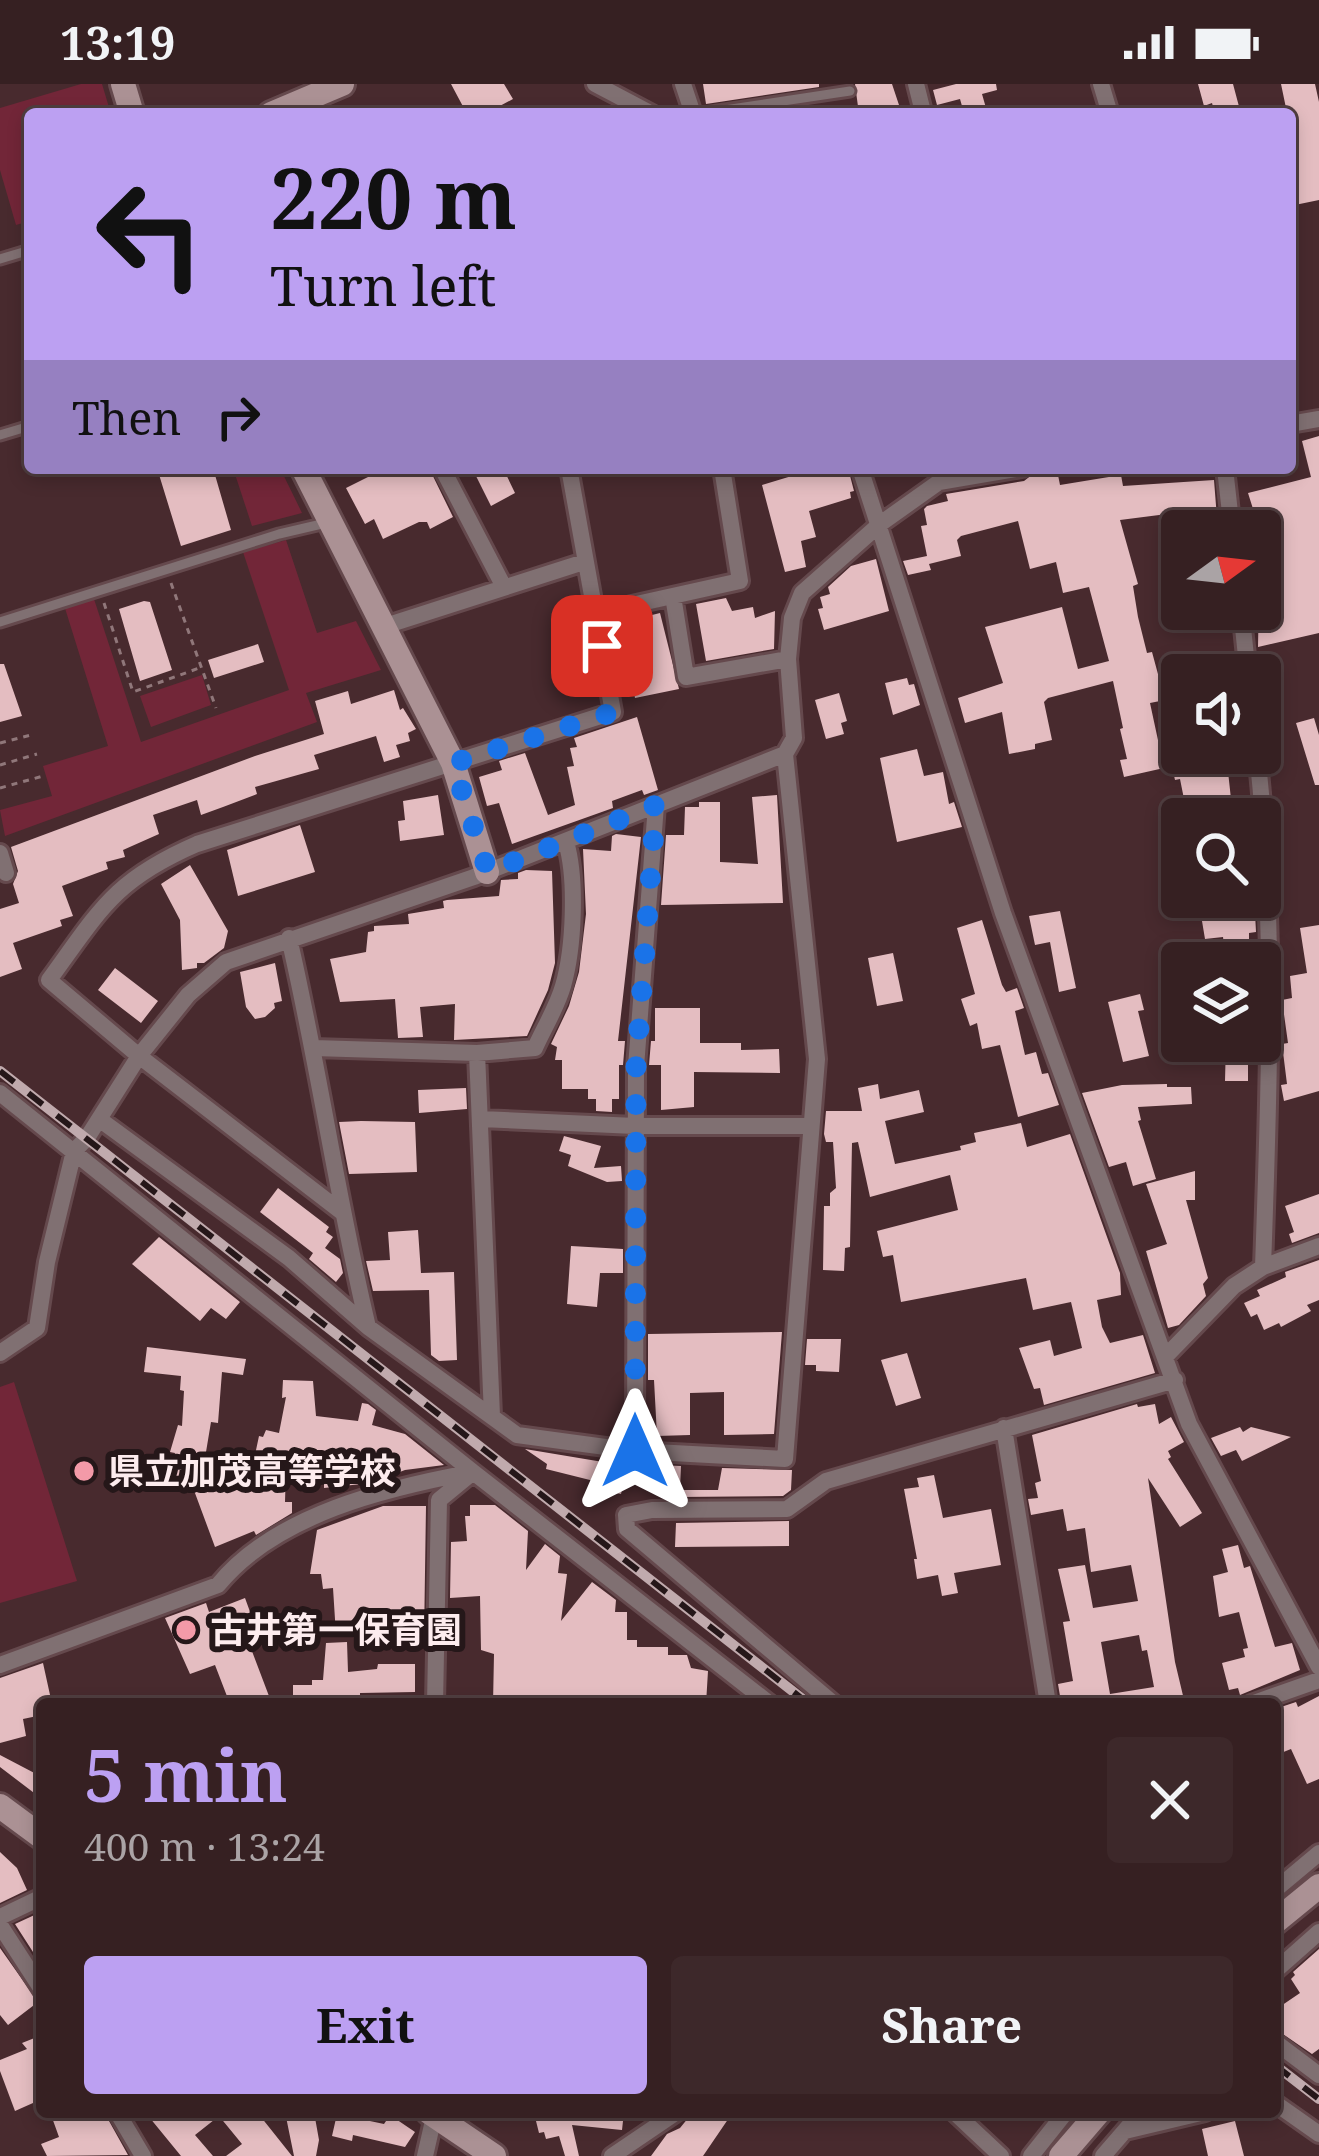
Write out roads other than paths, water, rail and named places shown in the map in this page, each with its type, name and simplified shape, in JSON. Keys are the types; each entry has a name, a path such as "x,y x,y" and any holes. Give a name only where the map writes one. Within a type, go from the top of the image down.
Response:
{"street":[{"path":"285,108 342,84"},
{"path":"595,84 641,108"},
{"path":"916,84 922,108"},
{"path":"306,474 453,763 488,872"},
{"path":"445,474 504,587"},
{"path":"343,1213 139,1056 49,980 110,896 150,865 197,844 614,712 572,474"},
{"path":"596,613 740,581 723,474"},
{"path":"862,474 1003,913 1189,1424 1319,1667"},
{"path":"0,1353 37,1328 47,1262 74,1151 188,995 226,962 488,872 784,754 794,738 788,659 792,618 802,593 880,524 939,482 986,474"},
{"path":"1226,474 1230,510"},
{"path":"385,626 584,562"},
{"path":"673,596 686,677 788,659"},
{"path":"99,1119 289,1258 368,1327 517,1435 635,1451 784,1459 817,1059 784,754"},
{"path":"1259,774 1266,831 1270,1050 1263,1267"},
{"path":"635,1451 636,1067 656,805"},
{"path":"314,1048 478,1053 535,1048 563,986 574,891 574,868 566,842"},
{"path":"0,853 6,873"},
{"path":"289,938 368,1327"},
{"path":"478,1053 492,1416"},
{"path":"0,1093 762,1698"},
{"path":"481,1119 635,1126 812,1126"},
{"path":"1166,1355 1234,1286 1263,1267 1319,1246"},
{"path":"827,1698 627,1529 626,1515 652,1510 787,1509 826,1481 1174,1380"},
{"path":"1004,1428 1047,1698"},
{"path":"0,1666 218,1585 240,1561 299,1524 342,1506 385,1489 473,1472"},
{"path":"435,1698 439,1500 473,1472"},
{"path":"1268,1698 1319,1680"},
{"path":"0,1806 36,1833"},
{"path":"1281,1885 1319,1853"},
{"path":"1281,1917 1319,1886"},
{"path":"36,1900 0,1921 36,1980"},
{"path":"1281,1966 1319,1932"},
{"path":"1281,2046 1318,2073"},
{"path":"1281,2107 1319,2134"},
{"path":"121,2118 143,2156"},
{"path":"425,2156 432,2118"},
{"path":"440,2118 494,2156"},
{"path":"612,2156 668,2118"},
{"path":"960,2118 1001,2156"},
{"path":"1031,2156 1061,2118"},
{"path":"1061,2156 1094,2118"},
{"path":"1103,2156 1136,2118"},
{"path":"1124,2131 1179,2118"}],"lane":[{"path":"735,108 850,91"},
{"path":"0,622 331,521"}],"railway":[{"path":"0,1071 801,1698"},
{"path":"1281,2070 1319,2099"}],"place":[{"name":"県立加茂高等学校","path":"84,1471"},
{"name":"古井第一保育園","path":"186,1630"}]}
